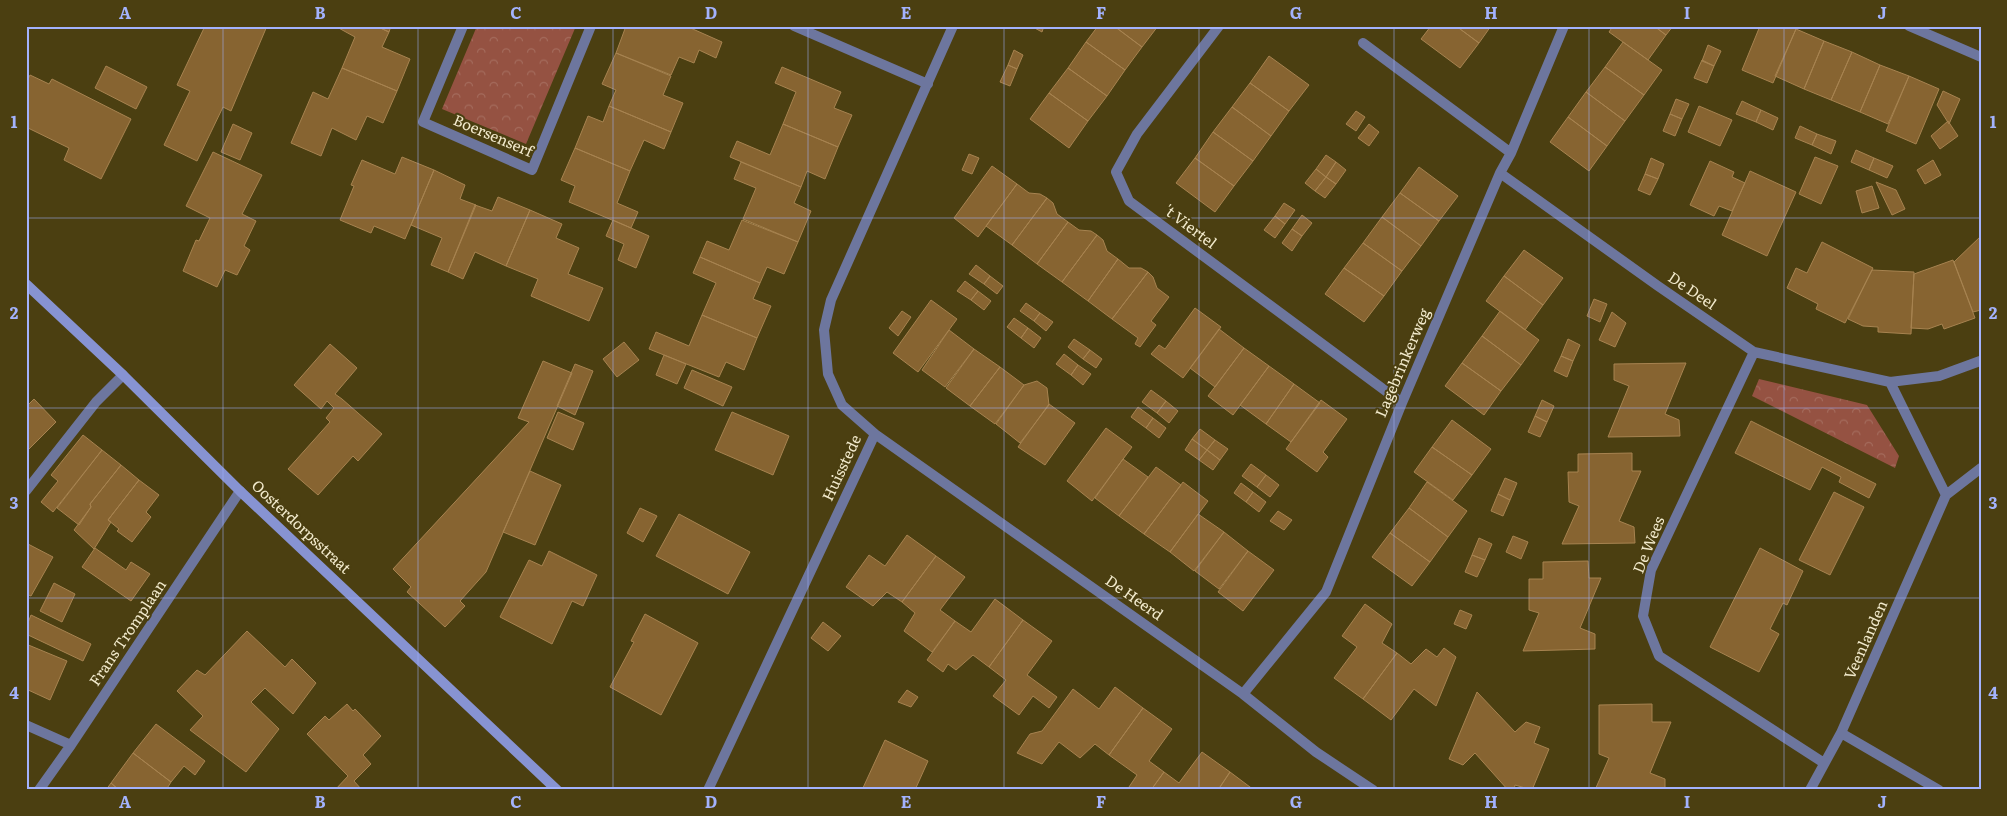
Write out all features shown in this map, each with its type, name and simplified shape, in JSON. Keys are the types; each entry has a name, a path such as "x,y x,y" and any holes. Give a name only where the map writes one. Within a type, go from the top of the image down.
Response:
{"street":[{"name":"Boersenserf","path":"463,26 423,122 532,170 591,26"},
{"path":"794,26 928,84"},
{"name":"Huisstede","path":"708,790 875,434 842,405 828,374 824,330 832,300 953,26"},
{"name":"'t Viertel","path":"1218,26 1137,134 1116,172 1129,200 1402,403"},
{"name":"Lagebrinkerweg","path":"1243,694 1326,592 1402,403 1500,173 1511,154 1564,26"},
{"path":"1909,26 1981,57"},
{"path":"1363,42 1511,154"},
{"name":"De Deel","path":"1500,173 1754,352 1890,382 1938,376 1980,361"},
{"name":"Oosterdorpsstraat","path":"26,284 123,375 240,491 557,790"},
{"name":"De Wees","path":"1754,352 1651,570 1643,616 1659,656 1824,764"},
{"path":"26,491 96,402 123,375"},
{"path":"1890,382 1946,495"},
{"name":"De Heerd","path":"875,434 1243,694 1316,752 1373,790"},
{"name":"Veenlanden","path":"1841,733 1946,495 1981,468"},
{"name":"Frans Tromplaan","path":"39,790 72,745 240,491"},
{"path":"26,725 72,745"},
{"path":"1810,790 1841,733 1939,790"}],"green space":[{"path":"477,26 576,26 526,144 442,109"},
{"path":"1759,379 1867,405 1899,456 1895,468 1752,396"}],"building":[{"path":"205,26 267,26 231,111 223,107 197,161 164,145 190,91 177,85"},
{"path":"335,26 376,26 389,32 382,47 410,59 397,91 342,68 355,37"},
{"path":"376,26 391,26 389,32"},
{"path":"626,26 686,26 722,42 716,58 699,50 694,63 679,57 671,75 616,53"},
{"path":"1031,26 1044,26 1042,32"},
{"path":"1098,26 1114,26 1142,47 1125,70 1086,42"},
{"path":"1114,26 1158,26 1142,47"},
{"path":"1431,26 1456,26 1479,43 1460,68 1421,39"},
{"path":"1456,26 1491,26 1479,43"},
{"path":"1613,26 1654,26 1666,35 1648,60 1609,32"},
{"path":"1654,26 1673,26 1666,35"},
{"path":"1760,26 1790,26 1796,29 1773,83 1742,70"},
{"path":"1796,29 1824,41 1804,89 1775,76"},
{"path":"1824,41 1852,52 1831,100 1804,89"},
{"path":"1086,42 1125,70 1107,96 1068,68"},
{"path":"1623,42 1662,70 1644,95 1605,67"},
{"path":"1708,45 1721,51 1714,66 1702,61"},
{"path":"1014,50 1023,55 1017,69 1008,65"},
{"path":"1852,52 1880,65 1860,112 1831,100"},
{"path":"616,53 671,76 663,95 683,103 671,132 609,106 616,90 602,84"},
{"path":"1269,56 1309,85 1289,111 1250,83"},
{"path":"1702,60 1714,66 1707,83 1694,78"},
{"path":"1008,65 1017,69 1010,86 1000,82"},
{"path":"1880,65 1909,76 1888,124 1860,112"},
{"path":"106,66 147,87 136,109 95,88"},
{"path":"782,67 841,92 834,108 852,115 838,147 783,124 796,92 775,83"},
{"path":"1605,67 1644,95 1625,121 1586,92"},
{"path":"342,68 397,91 383,123 367,116 356,140 332,128 321,156 291,143 313,92 328,99"},
{"path":"1068,68 1107,96 1088,121 1049,93"},
{"path":"30,75 49,84 52,79 131,119 101,179 64,160 69,148 26,127 26,83"},
{"path":"1909,76 1939,89 1916,144 1886,131"},
{"path":"1250,83 1289,111 1271,136 1232,107"},
{"path":"1943,91 1960,99 1949,124 1937,105"},
{"path":"1586,92 1625,121 1607,146 1568,117"},
{"path":"1049,93 1088,121 1069,148 1030,119"},
{"path":"1676,99 1689,104 1682,119 1670,114"},
{"path":"1742,101 1761,110 1756,122 1736,114"},
{"path":"609,106 671,132 664,149 644,140 630,171 575,148 588,116 603,122"},
{"path":"1699,106 1732,120 1720,146 1688,132"},
{"path":"1232,107 1271,136 1253,161 1213,132"},
{"path":"1761,110 1778,118 1773,130 1756,122"},
{"path":"1356,111 1365,117 1356,131 1346,124"},
{"path":"1670,114 1682,119 1675,136 1663,131"},
{"path":"1568,117 1607,146 1589,171 1550,142"},
{"path":"1948,121 1958,136 1940,149 1931,136"},
{"path":"233,124 252,133 240,160 221,152"},
{"path":"783,124 838,147 825,179 807,171 801,187 730,157 737,141 770,155"},
{"path":"1369,124 1379,132 1369,146 1358,138"},
{"path":"1800,126 1817,134 1812,145 1795,138"},
{"path":"1213,132 1253,161 1234,186 1195,158"},
{"path":"1817,134 1836,141 1831,154 1812,145"},
{"path":"575,148 630,171 617,203 638,212 631,228 569,202 575,186 561,180"},
{"path":"1856,150 1874,158 1869,170 1851,162"},
{"path":"213,152 262,175 242,214 256,221 244,246 250,250 237,275 225,270 217,287 183,271 196,240 199,241 210,218 186,206"},
{"path":"969,154 979,158 972,174 962,170"},
{"path":"1326,155 1336,162 1326,177 1316,169"},
{"path":"402,157 434,170 405,239 374,226 371,233 340,220 354,186 351,185 362,160 395,174"},
{"path":"1815,157 1838,166 1821,204 1799,194"},
{"path":"1195,158 1234,186 1215,212 1176,183"},
{"path":"1651,158 1664,164 1658,179 1645,174"},
{"path":"1874,158 1893,166 1887,178 1869,170"},
{"path":"1933,160 1941,175 1925,184 1917,170"},
{"path":"1710,161 1734,172 1732,177 1745,183 1732,211 1719,206 1714,216 1690,205"},
{"path":"741,162 801,187 794,203 811,211 798,242 743,219 756,188 734,179"},
{"path":"1336,162 1346,170 1336,184 1326,177"},
{"path":"992,166 1017,184 978,237 954,218"},
{"path":"1419,167 1458,196 1439,221 1400,193"},
{"path":"1316,169 1326,177 1315,191 1305,183"},
{"path":"434,170 465,185 460,199 476,205 448,272 431,265 442,238 411,225"},
{"path":"1750,171 1796,192 1767,256 1722,235"},
{"path":"1645,174 1658,179 1650,195 1638,190"},
{"path":"1326,177 1336,184 1325,198 1315,191"},
{"path":"1876,182 1896,190 1905,209 1892,215"},
{"path":"1017,184 1029,193 1040,194 1047,198 1012,245 986,226"},
{"path":"1872,186 1879,208 1862,213 1856,191"},
{"path":"1400,193 1439,221 1421,246 1382,217"},
{"path":"498,197 530,210 506,266 475,252 463,279 448,272 475,205 492,211"},
{"path":"1047,198 1053,203 1057,214 1068,222 1037,264 1012,245"},
{"path":"1284,203 1295,210 1285,224 1275,216"},
{"path":"530,210 562,224 556,238 579,248 568,274 603,288 589,321 531,296 538,279 506,266"},
{"path":"1302,215 1312,223 1302,236 1292,229"},
{"path":"1275,216 1285,224 1275,238 1264,230"},
{"path":"1382,217 1421,246 1402,271 1363,243"},
{"path":"613,220 649,236 636,268 618,260 624,244 606,236"},
{"path":"742,220 798,242 784,274 767,267 760,283 700,257 707,241 729,250"},
{"path":"1068,222 1079,230 1091,231 1097,235 1062,282 1037,264"},
{"path":"1292,229 1302,236 1292,251 1282,243"},
{"path":"1097,235 1103,240 1107,251 1118,259 1088,301 1062,282"},
{"path":"1981,236 1981,310 1973,312 1954,262"},
{"path":"1822,242 1873,268 1845,323 1816,309 1818,304 1787,288 1796,268 1807,273"},
{"path":"1363,243 1402,271 1384,296 1344,268"},
{"path":"1524,250 1563,278 1543,305 1504,276"},
{"path":"700,257 760,283 753,299 771,306 757,338 702,315 716,283 693,273"},
{"path":"1118,259 1129,268 1141,268 1148,272 1112,319 1088,301"},
{"path":"1953,260 1975,318 1944,329 1942,324 1928,329 1911,328 1914,274"},
{"path":"976,265 990,276 984,284 969,274"},
{"path":"1344,268 1384,296 1364,322 1325,294"},
{"path":"1872,270 1914,272 1911,334 1878,332 1878,327 1863,326 1848,319"},
{"path":"1148,272 1153,277 1157,288 1169,297 1151,321 1156,325 1140,347 1135,344 1138,338 1112,319"},
{"path":"990,276 1003,286 997,294 984,284"},
{"path":"1504,276 1543,305 1525,330 1486,301"},
{"path":"965,281 978,291 971,300 957,291"},
{"path":"978,291 991,301 984,310 971,300"},
{"path":"1594,299 1607,304 1600,322 1587,316"},
{"path":"931,300 957,319 918,372 893,353"},
{"path":"1026,303 1040,313 1034,321 1020,311"},
{"path":"1195,308 1221,327 1183,378 1151,354 1159,345 1165,349"},
{"path":"902,311 911,317 898,336 889,328"},
{"path":"1500,311 1539,340 1521,365 1482,336"},
{"path":"1612,312 1626,323 1615,347 1599,340"},
{"path":"1040,313 1053,322 1046,331 1034,321"},
{"path":"702,315 757,338 744,370 726,362 719,377 649,349 656,332 689,346"},
{"path":"1014,318 1028,328 1021,338 1007,327"},
{"path":"1028,328 1041,338 1034,348 1021,338"},
{"path":"1219,329 1244,348 1215,387 1190,368"},
{"path":"949,330 974,349 945,387 922,370"},
{"path":"1482,336 1521,365 1501,391 1462,363"},
{"path":"1074,339 1090,350 1083,359 1068,347"},
{"path":"1568,339 1580,345 1573,361 1561,356"},
{"path":"624,342 639,360 617,377 603,359"},
{"path":"330,344 357,368 335,394 382,434 358,461 353,456 318,495 288,469 330,422 326,418 334,408 327,401 321,409 294,385"},
{"path":"1244,348 1269,366 1233,415 1208,396"},
{"path":"974,349 1000,367 970,406 946,388"},
{"path":"1090,350 1102,359 1096,368 1083,359"},
{"path":"1064,354 1078,365 1071,375 1056,364"},
{"path":"664,355 686,364 677,384 656,375"},
{"path":"1561,356 1573,361 1567,377 1554,371"},
{"path":"543,361 572,373 486,572 460,601 465,606 445,627 407,592 411,587 393,569 529,422 518,418"},
{"path":"1462,363 1501,391 1484,415 1445,386"},
{"path":"1686,363 1665,414 1679,420 1680,436 1608,437 1629,386 1614,380 1614,364"},
{"path":"575,364 593,371 575,415 557,406"},
{"path":"1078,365 1091,374 1083,385 1071,375"},
{"path":"1269,366 1294,384 1266,424 1240,405"},
{"path":"1000,367 1024,385 995,424 970,406"},
{"path":"692,370 732,387 723,406 684,388"},
{"path":"1037,381 1047,388 1049,405 1020,443 996,424 1024,385"},
{"path":"1294,384 1320,403 1291,442 1266,424"},
{"path":"1151,390 1166,401 1157,413 1142,402"},
{"path":"34,399 56,422 26,452 26,407"},
{"path":"1321,400 1347,419 1323,452 1328,457 1317,472 1286,449"},
{"path":"1542,400 1554,406 1547,422 1535,416"},
{"path":"1166,401 1178,411 1169,423 1157,413"},
{"path":"1049,404 1075,423 1045,465 1018,447"},
{"path":"1138,407 1153,418 1146,428 1131,417"},
{"path":"558,412 584,423 573,450 547,438"},
{"path":"732,412 789,436 773,475 715,450"},
{"path":"1535,416 1547,422 1540,437 1528,432"},
{"path":"1153,418 1166,428 1159,438 1146,428"},
{"path":"1452,420 1491,449 1472,475 1432,447"},
{"path":"1751,421 1876,484 1869,498 1839,482 1841,477 1822,467 1810,490 1735,453"},
{"path":"1106,428 1132,447 1092,501 1067,481"},
{"path":"1200,429 1215,440 1207,450 1192,439"},
{"path":"83,435 102,450 53,512 41,502 58,481 51,475"},
{"path":"1192,439 1207,450 1199,460 1185,450"},
{"path":"1215,440 1228,449 1220,460 1207,450"},
{"path":"1432,447 1472,475 1453,500 1414,472"},
{"path":"102,450 121,465 90,504 91,507 79,525 57,508"},
{"path":"1207,450 1220,460 1213,470 1199,460"},
{"path":"1632,453 1632,471 1641,471 1619,521 1634,527 1635,543 1562,544 1579,506 1569,502 1568,472 1578,472 1578,454"},
{"path":"1123,459 1148,477 1119,516 1095,498"},
{"path":"1251,464 1266,475 1257,487 1242,476"},
{"path":"121,465 139,480 108,520 111,522 94,549 74,530 91,507 90,504"},
{"path":"1156,467 1181,485 1144,534 1119,516"},
{"path":"530,471 561,485 535,545 503,532"},
{"path":"1266,475 1279,485 1270,497 1257,487"},
{"path":"1505,478 1517,483 1510,500 1498,494"},
{"path":"139,480 159,495 146,512 151,517 132,542 117,531 119,529 108,520"},
{"path":"1183,482 1208,501 1170,552 1144,534"},
{"path":"1427,482 1467,511 1448,537 1409,508"},
{"path":"1241,483 1253,492 1246,502 1234,493"},
{"path":"1253,492 1266,502 1259,512 1246,502"},
{"path":"1834,492 1864,507 1830,575 1799,560"},
{"path":"1498,494 1510,500 1503,516 1491,511"},
{"path":"640,508 657,516 643,542 627,533"},
{"path":"1409,508 1448,537 1430,562 1390,533"},
{"path":"1278,511 1292,520 1284,530 1270,521"},
{"path":"679,514 750,552 728,594 656,556"},
{"path":"1198,514 1224,532 1194,571 1170,552"},
{"path":"1224,532 1248,551 1219,589 1195,571"},
{"path":"1390,533 1430,562 1412,586 1372,557"},
{"path":"907,535 936,556 902,602 887,592 873,606 846,587 869,555 885,566"},
{"path":"1513,536 1528,542 1521,559 1506,552"},
{"path":"1479,538 1492,544 1485,560 1472,555"},
{"path":"28,544 53,557 31,596 26,594 26,547"},
{"path":"95,548 126,570 131,562 150,574 131,601 82,567"},
{"path":"1760,548 1803,571 1787,605 1783,603 1770,629 1779,634 1759,672 1710,647"},
{"path":"549,551 597,575 583,606 572,601 552,644 500,617 529,560 542,566"},
{"path":"1248,551 1274,570 1243,611 1218,592"},
{"path":"1472,555 1485,560 1477,577 1465,572"},
{"path":"936,556 965,577 940,610 955,621 932,652 904,631 915,613 902,602"},
{"path":"1588,561 1589,578 1601,578 1580,628 1595,634 1595,649 1523,651 1539,613 1529,610 1529,579 1543,579 1543,562"},
{"path":"54,583 75,594 62,622 40,611"},
{"path":"995,599 1023,620 989,667 973,655 956,670 948,664 943,672 927,660 955,621 971,632"},
{"path":"1365,604 1392,624 1382,643 1397,653 1363,699 1334,678 1357,647 1342,636"},
{"path":"1460,610 1472,615 1466,629 1454,624"},
{"path":"645,614 698,643 661,715 610,687 634,642 631,641"},
{"path":"31,615 91,644 83,661 26,634 26,628"},
{"path":"1023,620 1052,641 1027,675 1057,697 1049,708 1033,696 1019,715 993,696 1006,680 989,667"},
{"path":"823,622 841,636 828,651 811,638"},
{"path":"247,631 285,667 292,659 316,683 293,714 265,688 251,702 279,729 246,772 190,730 203,716 177,691 197,670 205,675"},
{"path":"26,644 67,661 50,700 26,689"},
{"path":"1444,648 1456,657 1436,706 1414,689 1391,720 1363,699 1397,653 1411,664 1426,649 1437,657"},
{"path":"1115,687 1143,708 1109,755 1095,744 1080,758 1059,742 1042,764 1017,753 1030,734 1042,731 1073,689 1099,709"},
{"path":"907,690 918,697 911,707 898,702"},
{"path":"1477,692 1515,732 1526,722 1540,727 1534,743 1549,749 1532,790 1515,785 1514,790 1508,790 1475,753 1463,765 1449,759"},
{"path":"347,704 353,711 355,709 381,736 363,755 371,764 354,781 362,790 335,790 348,776 307,734 325,716 329,720"},
{"path":"1652,704 1652,722 1671,722 1650,773 1665,779 1665,790 1595,790 1609,758 1599,754 1599,705"},
{"path":"1143,708 1172,729 1149,761 1164,772 1151,790 1127,790 1137,775 1109,755"},
{"path":"156,724 205,761 195,775 184,766 171,782 133,753"},
{"path":"885,740 928,761 915,790 862,790"},
{"path":"1202,752 1230,772 1218,790 1151,790 1164,772 1179,783"},
{"path":"133,753 171,782 166,790 119,790 111,783"},
{"path":"1230,772 1254,790 1218,790"},
{"path":"111,783 119,790 106,790"}]}
